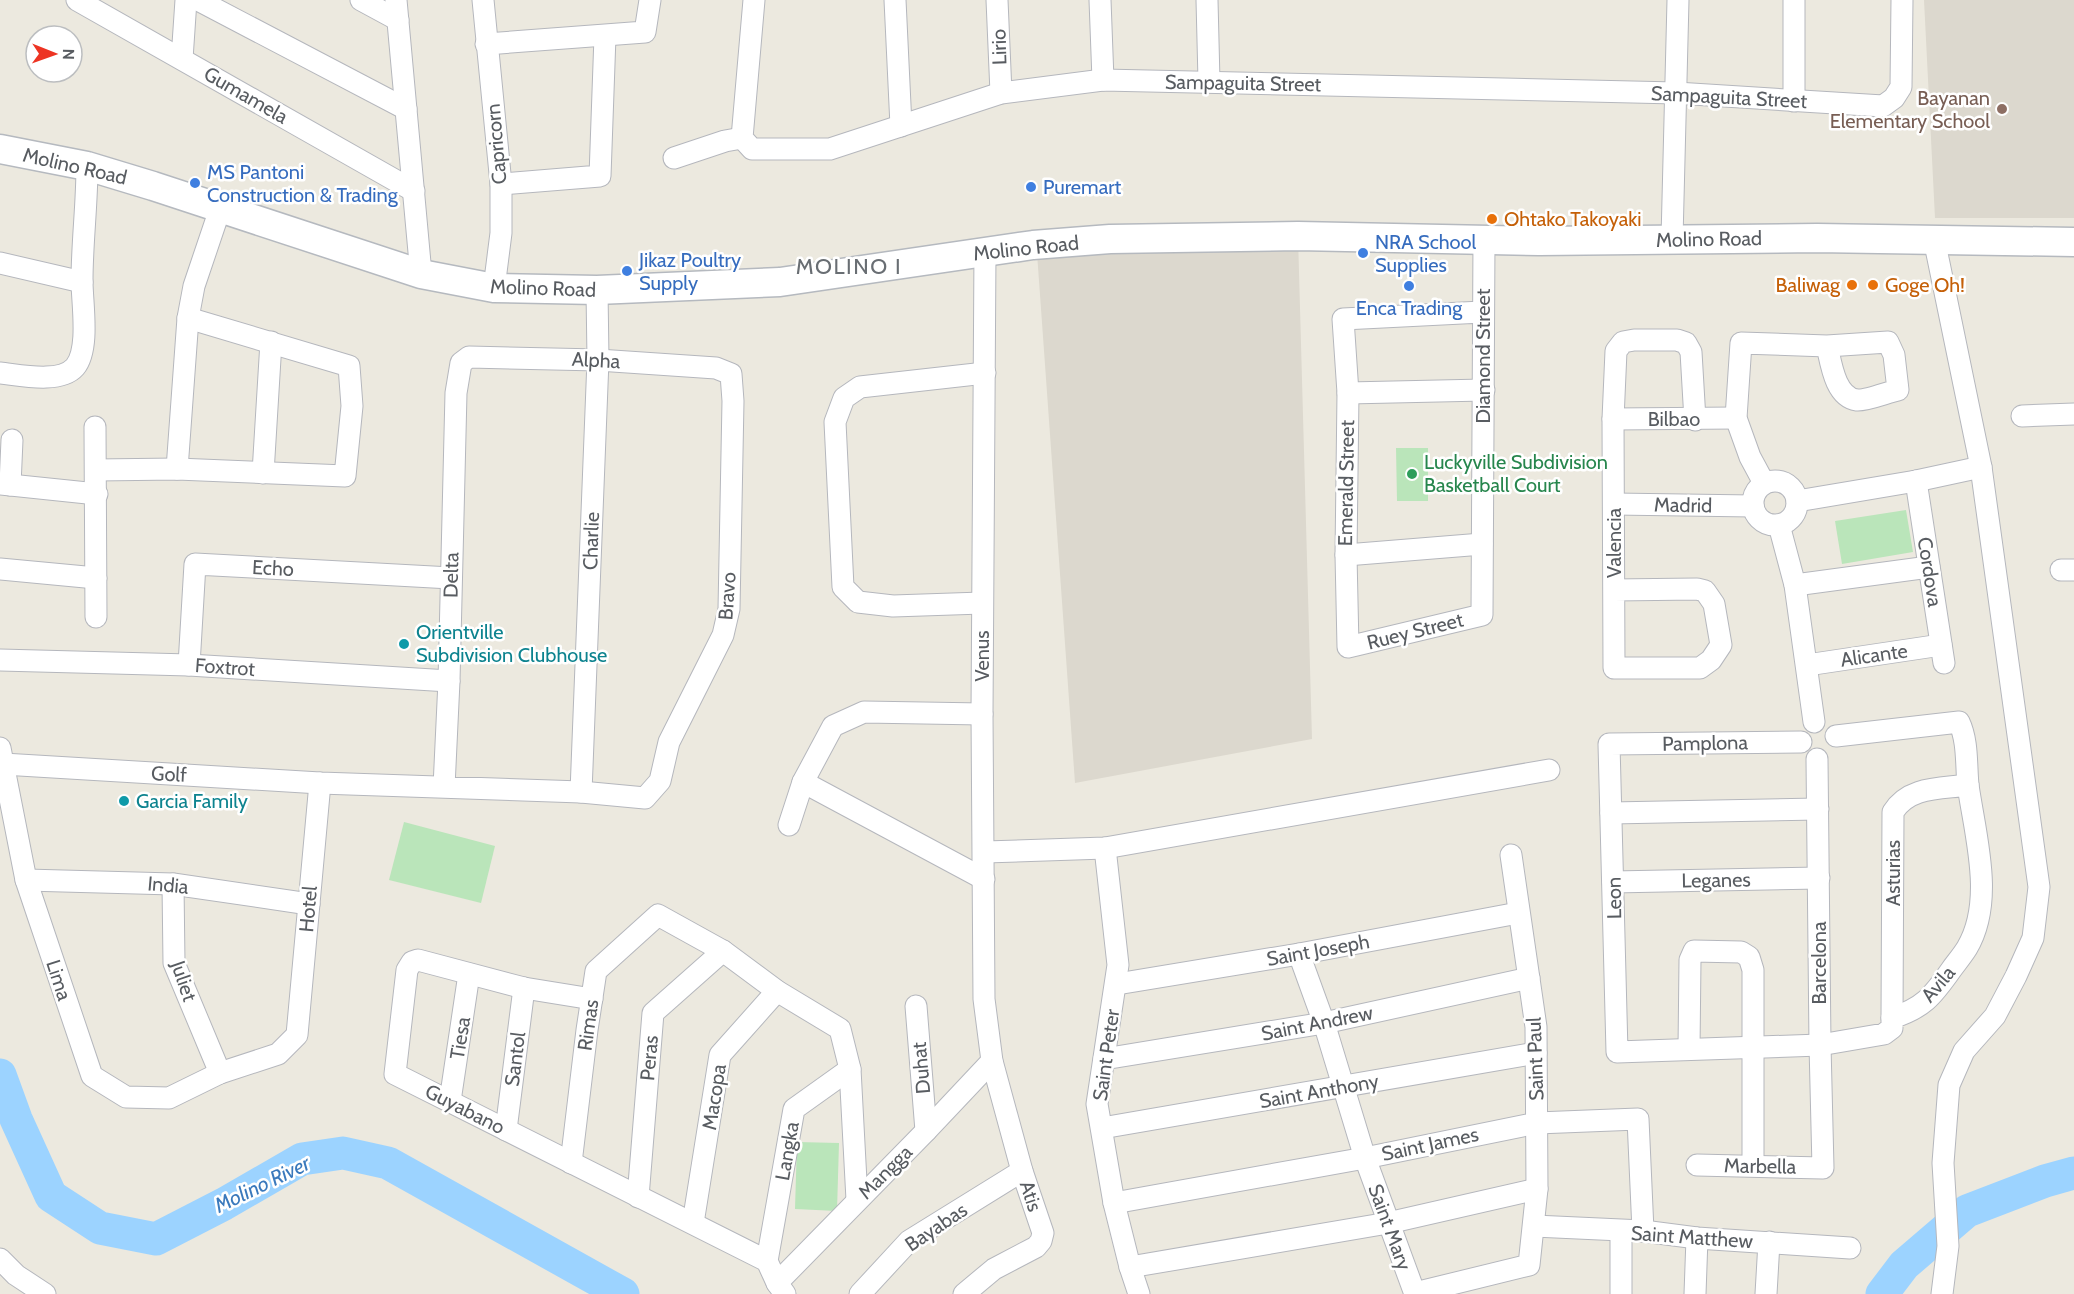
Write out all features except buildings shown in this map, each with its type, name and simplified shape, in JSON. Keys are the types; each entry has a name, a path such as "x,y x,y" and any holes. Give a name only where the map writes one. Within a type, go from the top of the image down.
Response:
{"main road":[{"name":"Molino Road","path":"0,149 87,166 421,274 494,288 597,290 780,282 1033,245 1110,239 1298,236 1484,240 1934,239 2074,242"}],"street":[{"name":"Gumamela","path":"77,0 414,191"},
{"path":"115,21 116,0"},
{"path":"182,58 186,0"},
{"path":"198,0 406,109"},
{"path":"361,0 397,10 421,274"},
{"name":"Capricorn","path":"483,0 501,184 501,233 494,288"},
{"path":"486,44 645,32 650,0"},
{"path":"674,158 742,138 753,0"},
{"path":"895,0 901,126"},
{"name":"Lirio","path":"997,0 1001,93"},
{"path":"1100,0 1103,80"},
{"path":"1207,0 1209,81"},
{"path":"1672,239 1677,0"},
{"path":"1794,0 1794,100"},
{"name":"Sampaguita Street","path":"742,138 752,150 830,149 1001,93 1103,80 1676,93 1883,106 1894,98 1901,87 1902,0"},
{"path":"501,184 600,176 605,36"},
{"path":"0,374 58,377 75,366 82,348 84,313 82,282 87,166"},
{"path":"177,469 188,318 194,286 220,209"},
{"path":"1934,239 1981,467 2039,888 2033,938 2016,976 1995,1016 1964,1051 1948,1085 1943,1163 1948,1246 1942,1294"},
{"name":"Diamond Street","path":"1482,615 1484,240"},
{"name":"Venus","path":"985,252 986,373 982,603 984,999 992,1060"},
{"path":"0,263 82,282"},
{"name":"Charlie","path":"580,792 598,360 597,290"},
{"name":"Emerald Street","path":"1348,648 1346,555 1348,393 1343,318 1482,312"},
{"path":"96,470 177,469 345,476 352,406 349,366 188,318"},
{"name":"Valencia","path":"1614,590 1705,591 1714,604 1721,645 1711,660 1700,668 1614,668 1613,419 1616,351 1623,342 1666,340 1686,343 1690,352 1695,420"},
{"path":"263,473 271,342"},
{"path":"1764,483 1750,457 1736,418 1741,343 1827,346 1888,342 1894,355 1898,390 1858,400 1845,394 1836,380 1827,346"},
{"name":"Alpha","path":"461,363 469,357 598,360 716,368 731,374"},
{"name":"Delta","path":"444,787 456,393 461,363"},
{"path":"982,603 893,606 858,602 843,587 834,422 844,398 860,387 986,373"},
{"name":"Bravo","path":"645,798 660,781 669,742 723,635 729,609 733,401 731,374"},
{"path":"1348,393 1484,390"},
{"path":"2022,416 2074,414"},
{"name":"Bilbao","path":"1613,419 1736,418"},
{"path":"95,427 96,617"},
{"path":"12,440 5,485 97,494"},
{"path":"1797,501 1916,481 1981,467"},
{"path":"1776,481 1782,482 1792,490 1797,501 1791,519 1779,525 1765,523 1759,519 1753,506 1755,493 1764,483 1776,481"},
{"name":"Cordova","path":"1916,481 1942,654"},
{"name":"Madrid","path":"1614,504 1753,506"},
{"path":"1779,525 1795,585 1814,722"},
{"path":"1346,555 1482,544"},
{"name":"Echo","path":"189,665 195,564 451,578"},
{"path":"1795,585 1929,567"},
{"path":"0,568 96,578"},
{"name":"Ruey Street","path":"1348,648 1482,615"},
{"name":"Alicante","path":"1807,665 1942,654"},
{"name":"Foxtrot","path":"0,660 189,665 449,681"},
{"path":"789,825 803,783 833,726 864,712 982,714"},
{"path":"1814,722 1826,723 1836,736 1833,752 1817,759 1805,752 1801,742 1804,730 1814,722"},
{"name":"Avila","path":"1617,1052 1820,1045 1884,1034 1892,1028 1892,1018 1912,1011 1927,1001 1968,946 1978,917 1982,883 1968,785 1964,732 1959,722 1836,736"},
{"name":"Pamplona","path":"1609,744 1801,742"},
{"name":"Leon","path":"1609,744 1617,1052"},
{"name":"Golf","path":"2,756 320,783 580,792 645,798"},
{"name":"Lima","path":"2,756 26,880 92,1076 126,1097 169,1098 220,1073 278,1054 297,1035"},
{"name":"Barcelona","path":"1817,759 1823,1168"},
{"path":"985,852 1105,848 1549,770"},
{"name":"Hotel","path":"297,1035 320,783"},
{"path":"803,783 984,879"},
{"name":"Asturias","path":"1892,1018 1893,812 1900,801 1913,793 1968,785"},
{"path":"1611,813 1818,809"},
{"name":"Saint Peter","path":"1105,848 1118,965 1117,984 1097,1104 1114,1203 1139,1294"},
{"name":"Saint Paul","path":"1415,1293 1529,1265 1537,1190 1536,1027 1511,855"},
{"name":"Leganes","path":"1613,882 1819,878"},
{"name":"India","path":"26,880 173,884 309,904"},
{"name":"Juliet","path":"173,884 174,963 220,1073"},
{"name":"Saint Joseph","path":"1117,984 1299,954 1518,913"},
{"name":"Rimas","path":"571,1163 596,971 658,915 723,951"},
{"path":"723,951 777,991 840,1029 850,1069 857,1200"},
{"name":"Peras","path":"638,1197 653,1013 723,951"},
{"path":"1689,1049 1690,960 1694,951 1741,952 1749,957 1753,970 1753,1166"},
{"name":"Saint Mary","path":"1299,954 1324,1023 1365,1158 1415,1293"},
{"name":"Guyabano","path":"591,999 524,988 418,960 412,962 407,970 395,1074 767,1261"},
{"name":"Tiesa","path":"450,1101 469,974"},
{"name":"Saint Andrew","path":"1104,1059 1324,1023 1529,978"},
{"name":"Santol","path":"506,1130 524,988"},
{"name":"Macopa","path":"693,1223 720,1056 777,991"},
{"name":"Duhat","path":"916,1006 926,1131"},
{"name":"Saint Anthony","path":"1102,1128 1536,1053"},
{"name":"Mangga","path":"781,1288 857,1200 992,1060"},
{"name":"Atis","path":"964,1294 994,1269 1036,1247 1043,1233 1022,1171 992,1060"},
{"name":"Langka","path":"767,1261 794,1109 850,1069"},
{"name":"Saint James","path":"1114,1203 1365,1158 1537,1123 1638,1119 1643,1231"},
{"name":"Marbella","path":"1697,1165 1823,1168"},
{"name":"Bayabas","path":"860,1294 909,1241 1022,1171"},
{"path":"1130,1267 1388,1223 1537,1190"},
{"name":"Saint Matthew","path":"1534,1226 1643,1231 1697,1238 1850,1248"},
{"path":"1621,1231 1621,1294"},
{"path":"1695,1294 1697,1238"},
{"path":"1766,1294 1769,1242"},
{"path":"0,1259 16,1285 45,1294"},
{"path":"767,1261 781,1288"}],"shaded area":[{"name":"Bayanan Elementary School","path":"1924,0 2074,0 2074,218 1935,218"},
{"path":"1298,236 1312,739 1075,783 1037,253"}],"green space":[{"name":"Luckyville Subdivision Basketball Court","path":"1396,448 1428,448 1428,501 1397,501"},
{"path":"1906,510 1913,552 1842,564 1835,521"},
{"path":"404,822 495,846 481,903 389,880"},
{"path":"797,1142 839,1143 837,1211 795,1209"}],"waterway":[{"name":"Molino River","path":"0,1075 16,1119 51,1196 100,1228 156,1239 224,1204 302,1159 343,1153 388,1163 623,1294"},
{"name":"Molino River","path":"1882,1294 1904,1265 1967,1211 2045,1181 2074,1173"}],"place":[{"name":"Bayanan Elementary School","path":"2002,109"},
{"name":"MS Pantoni Construction & Trading","path":"195,183"},
{"name":"Puremart","path":"1031,187"},
{"name":"Ohtako Takoyaki","path":"1492,219"},
{"name":"NRA School Supplies","path":"1363,253"},
{"name":"Jikaz Poultry Supply","path":"627,271"},
{"name":"Baliwag","path":"1852,285"},
{"name":"Goge Oh!","path":"1873,285"},
{"name":"Enca Trading","path":"1409,286"},
{"name":"Luckyville Subdivision Basketball Court","path":"1412,474"},
{"name":"Orientville Subdivision Clubhouse","path":"404,644"},
{"name":"Garcia Family","path":"124,801"}],"district":[{"name":"MOLINO I","path":"849,266"}]}
